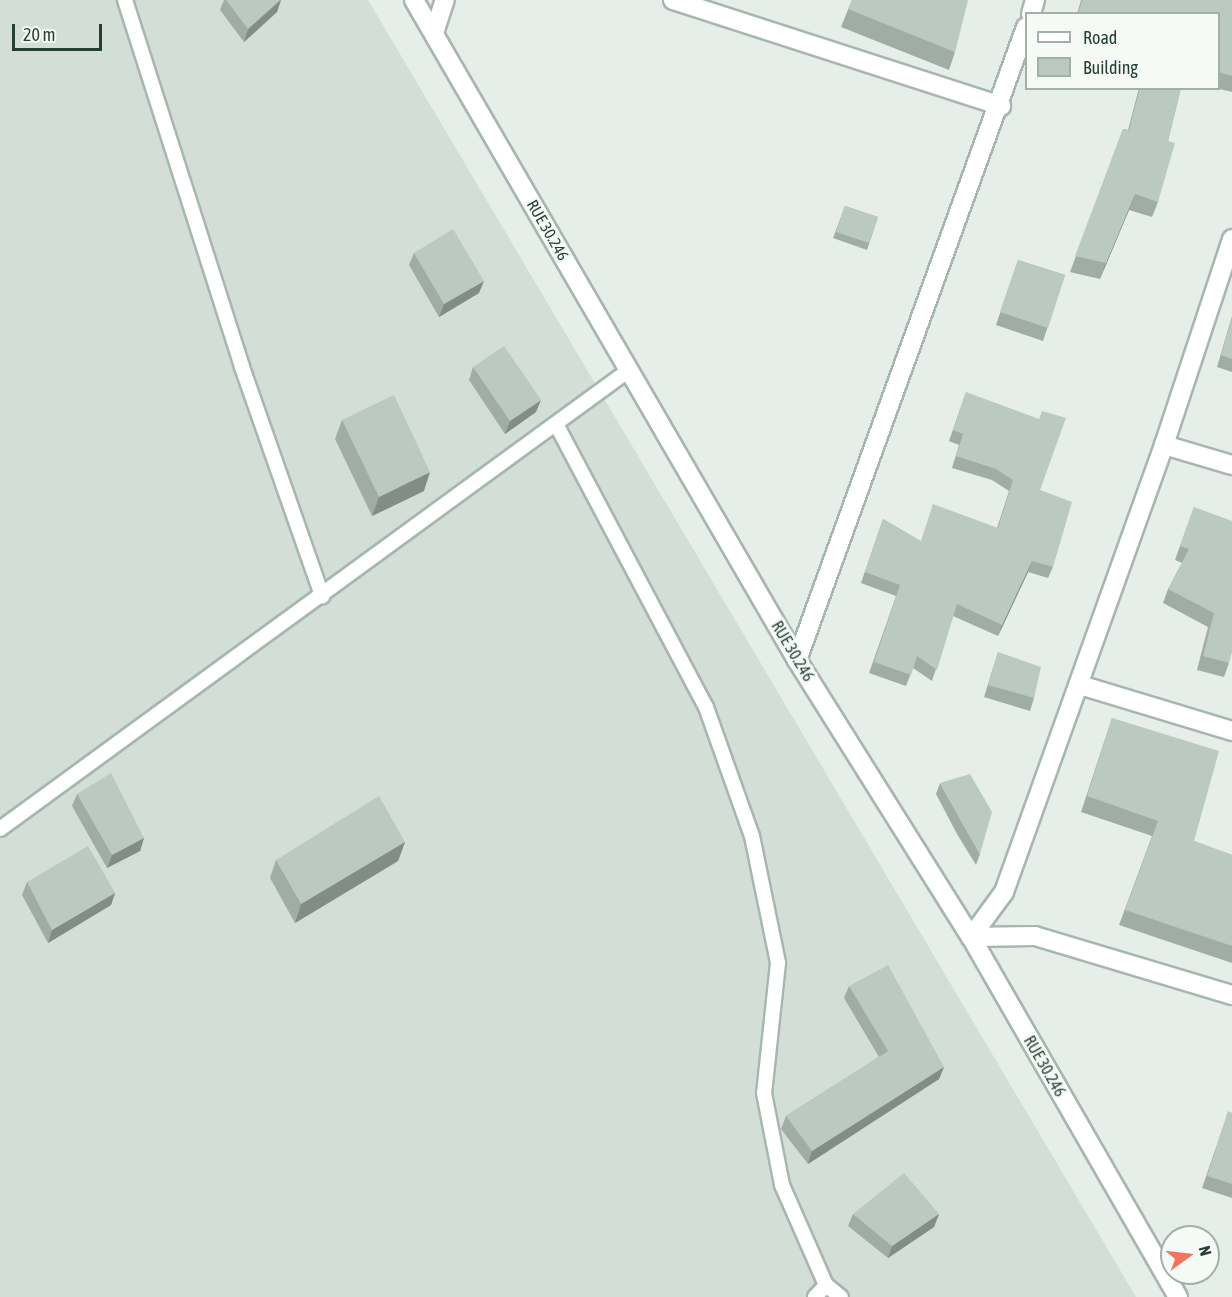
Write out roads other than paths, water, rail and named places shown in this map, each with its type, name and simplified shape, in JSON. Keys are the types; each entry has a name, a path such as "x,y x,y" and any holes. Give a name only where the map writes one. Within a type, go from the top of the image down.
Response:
{"street":[{"name":"RUE 30.246","path":"414,0 797,660 971,937 1178,1297"},
{"path":"434,33 445,0"},
{"path":"674,0 1001,106"},
{"path":"797,660 1001,106 1025,30"},
{"path":"971,937 1004,892 1164,445 1232,239"},
{"path":"1164,445 1232,465"},
{"path":"1080,685 1232,731"},
{"path":"971,937 1035,936 1232,995"}],"lane":[{"path":"125,0 238,356 322,596"},
{"path":"0,829 629,370"},
{"path":"556,424 705,707 752,836 778,963 764,1093 782,1185 826,1285 841,1297"},
{"path":"816,1297 826,1285"}]}
